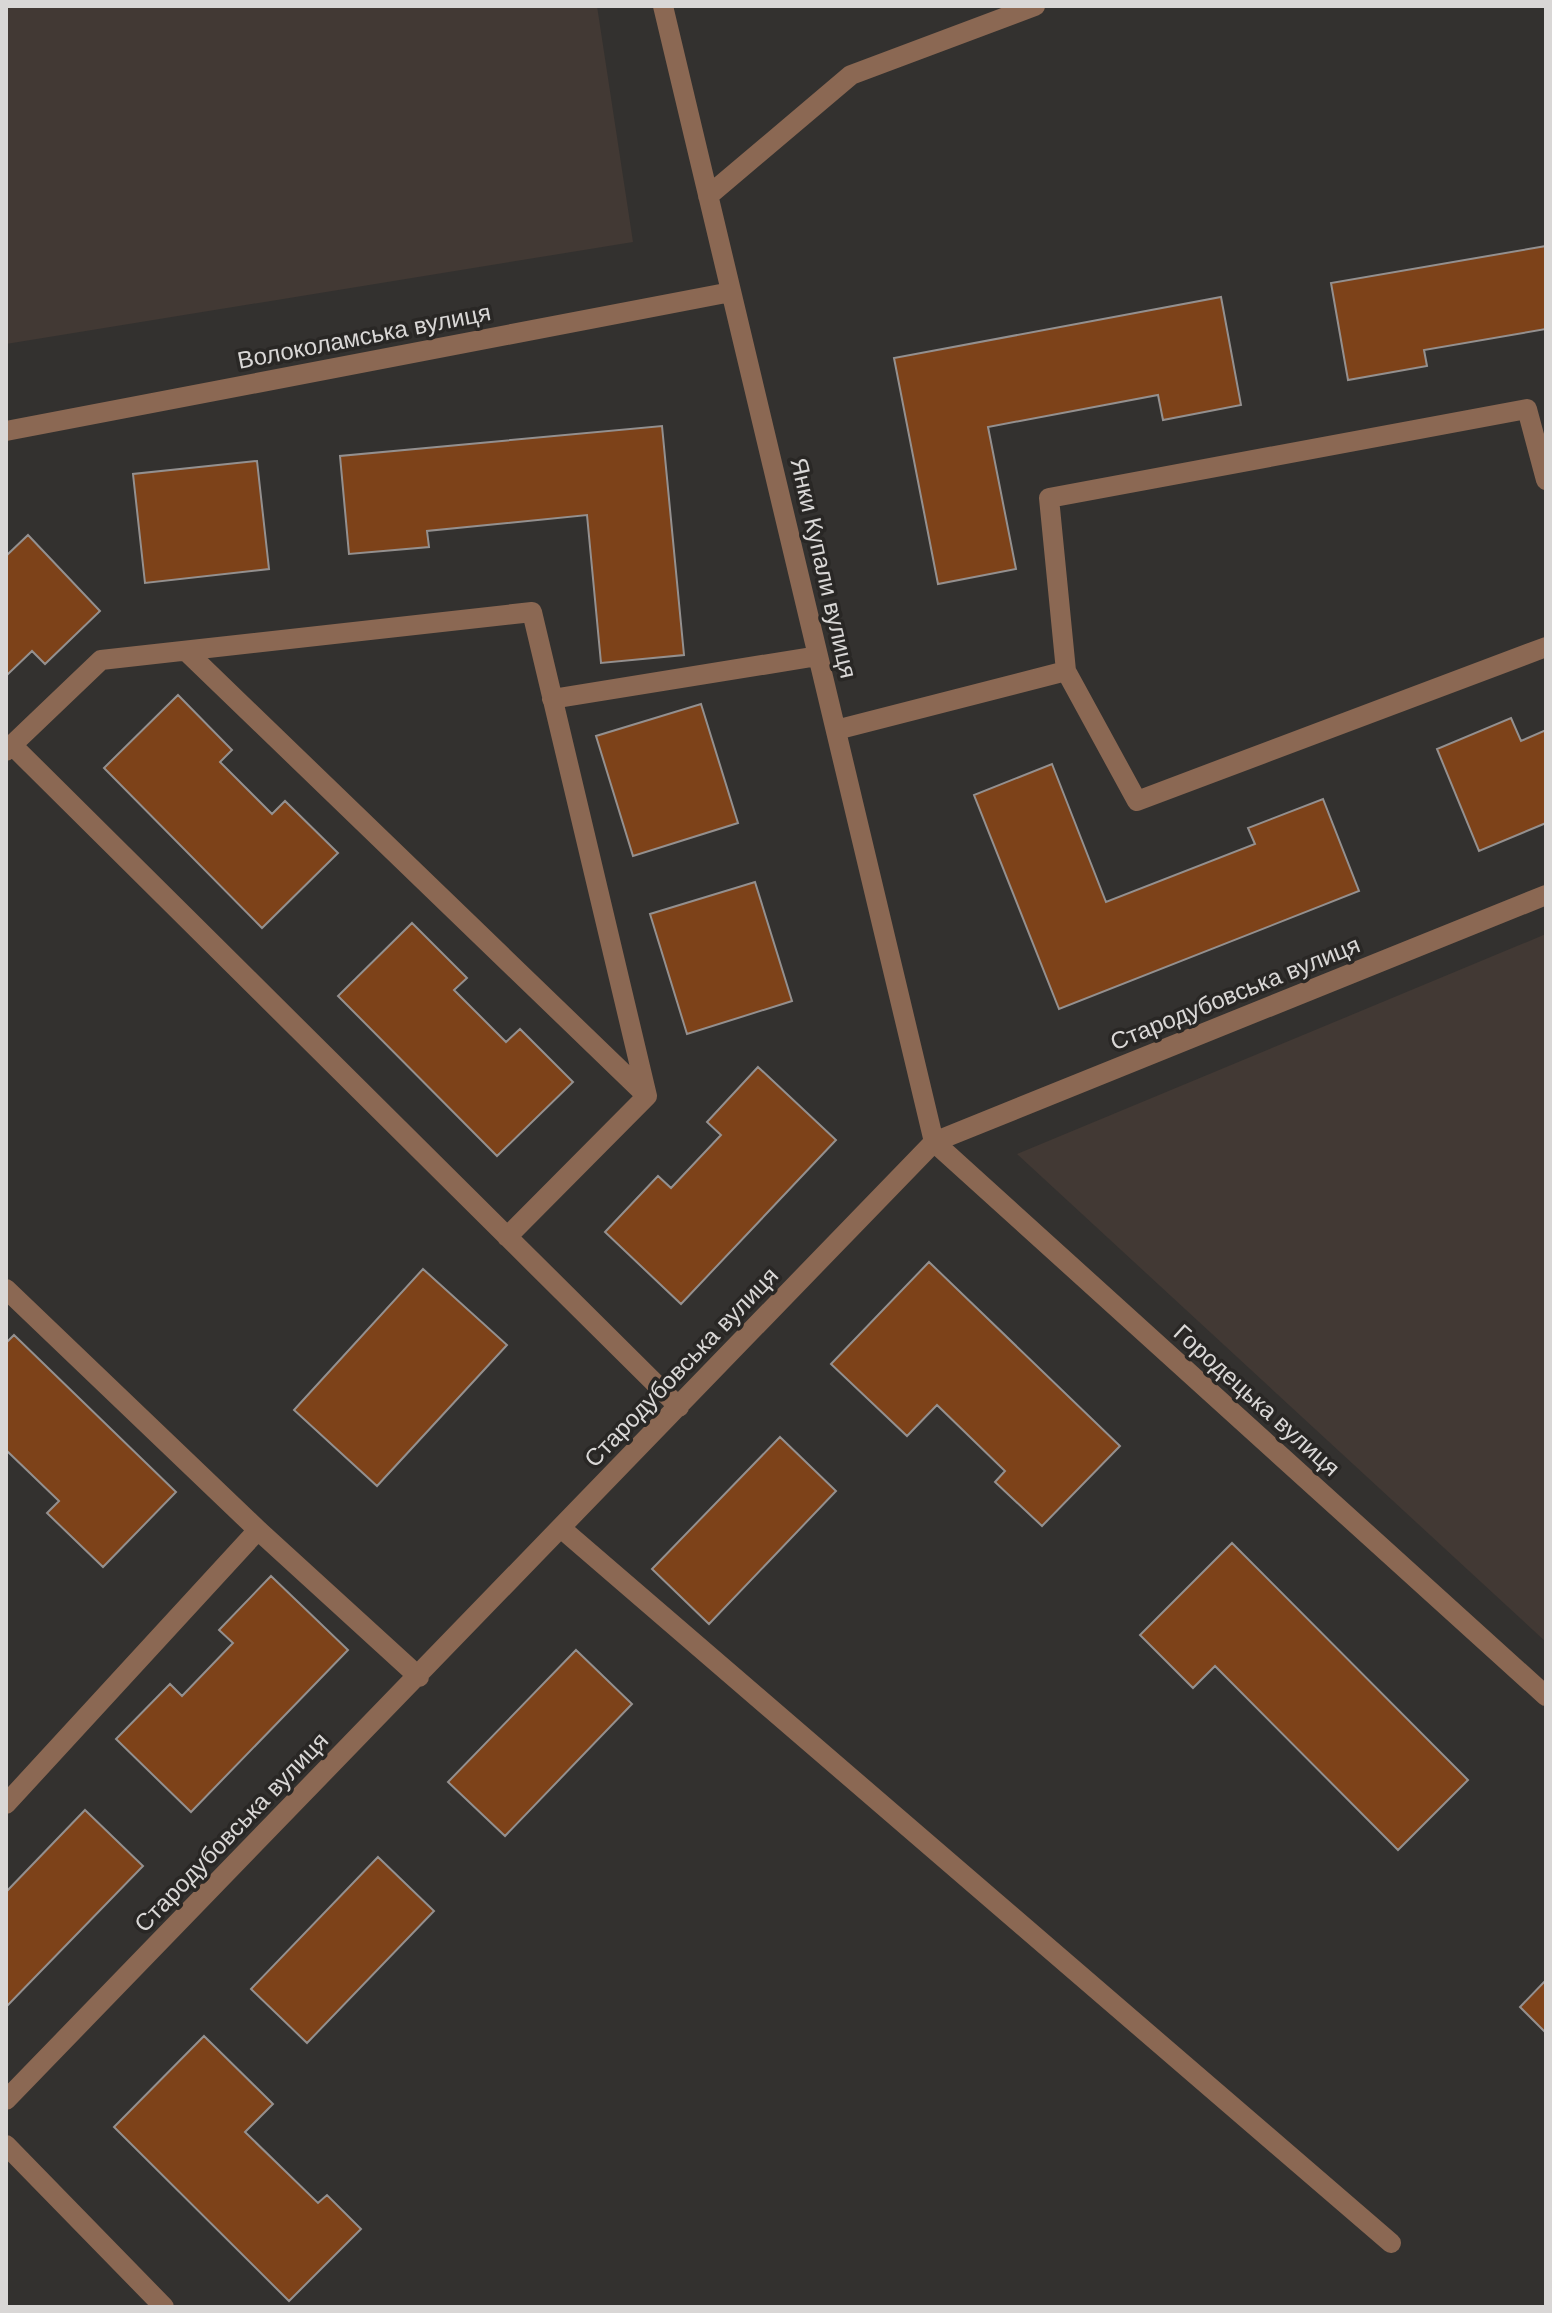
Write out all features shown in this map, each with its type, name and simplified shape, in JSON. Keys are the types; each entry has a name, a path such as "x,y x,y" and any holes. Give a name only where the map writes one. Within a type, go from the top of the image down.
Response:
{"street":[{"name":"Янки Купали вулиця","path":"663,6 934,1142"},
{"path":"708,196 851,75 1035,6"},
{"name":"Волоколамська вулиця","path":"6,431 731,292"},
{"path":"1546,480 1527,409 1049,498 1066,671 1137,801 1546,647"},
{"path":"647,1096 532,612 101,660 9,748 679,1407"},
{"path":"186,651 647,1096"},
{"path":"552,699 818,656"},
{"path":"836,730 1066,671"},
{"name":"Стародубовська вулиця","path":"6,2100 934,1142 1546,895"},
{"path":"507,1237 647,1096"},
{"name":"Городецька вулиця","path":"934,1142 1546,1696"},
{"path":"6,1289 258,1530 419,1677"},
{"path":"562,1529 1391,2243"},
{"path":"6,1804 258,1530"},
{"path":"6,2145 164,2307"}],"shaded area":[{"path":"6,6 597,6 633,242 6,344"},
{"path":"1546,934 1546,1642 1017,1154"}],"building":[{"path":"1546,246 1546,329 1424,350 1427,366 1348,380 1331,283"},
{"path":"1221,297 1241,405 1163,420 1158,395 988,427 1016,569 938,584 894,358"},
{"path":"662,426 684,655 601,663 587,515 427,531 429,547 349,554 340,456"},
{"path":"257,461 269,569 145,583 133,474"},
{"path":"28,535 100,611 45,664 32,651 6,676 6,556"},
{"path":"178,695 232,750 220,762 272,814 285,801 338,853 262,928 104,768"},
{"path":"701,704 738,823 633,856 596,736"},
{"path":"1511,718 1521,741 1546,730 1546,823 1479,851 1437,749"},
{"path":"1052,764 1106,902 1255,844 1248,828 1323,799 1359,891 1059,1009 974,795"},
{"path":"755,882 792,1001 687,1034 650,914"},
{"path":"412,923 467,978 454,990 506,1042 520,1029 573,1082 497,1156 338,996"},
{"path":"758,1067 836,1140 681,1304 605,1232 658,1176 671,1188 721,1135 707,1122"},
{"path":"929,1262 1120,1446 1042,1526 995,1482 1005,1471 937,1405 907,1436 831,1364"},
{"path":"423,1269 507,1345 377,1486 294,1410"},
{"path":"14,1335 176,1492 103,1567 47,1513 59,1501 6,1450 6,1343"},
{"path":"780,1437 836,1491 709,1624 652,1569"},
{"path":"1232,1543 1468,1780 1398,1850 1215,1666 1193,1688 1140,1635"},
{"path":"271,1576 348,1650 191,1812 116,1739 170,1684 182,1696 233,1643 219,1630"},
{"path":"576,1650 632,1704 505,1836 448,1782"},
{"path":"85,1810 143,1866 6,2007 6,1892"},
{"path":"378,1857 434,1911 307,2043 251,1989"},
{"path":"1546,1980 1546,2033 1520,2007"},
{"path":"204,2036 273,2104 245,2132 318,2203 327,2195 361,2229 289,2301 114,2127"}]}
